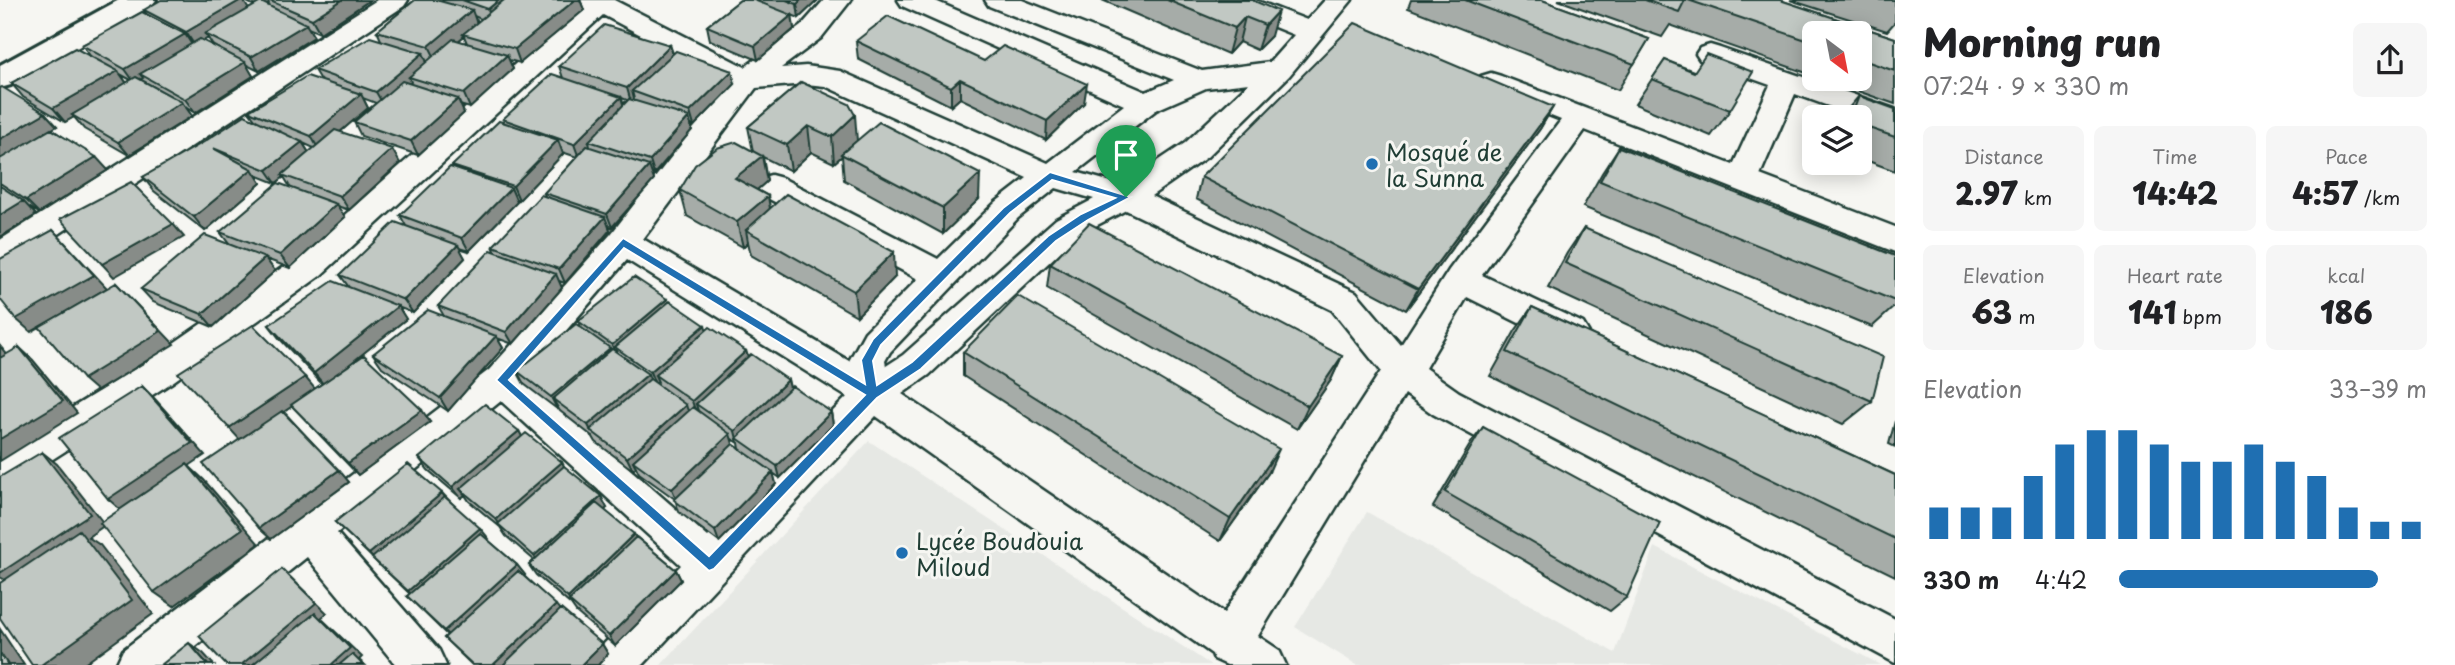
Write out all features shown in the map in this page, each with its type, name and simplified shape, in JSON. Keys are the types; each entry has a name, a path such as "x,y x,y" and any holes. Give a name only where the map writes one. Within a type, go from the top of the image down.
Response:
{"street":[{"path":"0,78 141,0"},
{"path":"0,256 395,0"},
{"path":"138,665 502,380 623,242 747,79 811,32 838,0"},
{"path":"911,0 1146,103"},
{"path":"998,0 1200,80"},
{"path":"1231,0 1332,19"},
{"path":"0,472 158,373 308,267 597,2 747,79 806,75 830,77 1050,176 1126,197 1344,301 1403,372 1478,421 1895,642"},
{"path":"613,665 873,394 916,365 1052,239 1084,217 1126,197 1196,150 1332,19"},
{"path":"1710,54 1895,120"},
{"path":"873,394 867,360 872,351 1007,210 1146,103 1200,80 1279,71"},
{"path":"1464,72 1895,240"},
{"path":"1742,180 1786,82"},
{"path":"1229,643 1387,389 1403,372 1461,279 1579,117"},
{"path":"771,186 942,276"},
{"path":"623,242 873,394 1264,665"},
{"path":"1461,279 1597,346"},
{"path":"502,380 709,565"},
{"path":"310,531 424,665"}],"shaded area":[{"name":"Lycée Boudouia Miloud","path":"869,441 1211,665 661,665"},
{"path":"1367,512 1615,653 1655,547 1881,665 1357,665 1295,627"}],"building":[{"path":"161,0 241,0 186,32 144,10"},
{"path":"268,0 342,0 312,19"},
{"path":"415,0 436,0 472,10 429,46 377,31"},
{"path":"462,0 499,0 488,9"},
{"path":"504,0 575,0 515,49 463,34"},
{"path":"740,0 754,0 792,15 755,46 707,26"},
{"path":"1167,0 1252,0 1278,11 1265,25 1245,17 1235,28"},
{"path":"1465,0 1542,0 1649,39 1634,64"},
{"path":"1645,0 1685,0 1679,12"},
{"path":"1688,0 1780,0 1844,21 1802,21 1802,39"},
{"path":"261,2 306,24 251,57 205,34"},
{"path":"142,12 185,34 125,69 82,45"},
{"path":"888,16 984,61 1003,46 1087,84 1047,121 960,79 951,87 856,41"},
{"name":"Mosqué de la Sunna","path":"1355,23 1553,107 1418,289 1201,177"},
{"path":"604,25 670,45 627,88 559,66"},
{"path":"1872,30 1895,38 1895,71 1872,63"},
{"path":"370,37 423,53 376,92 314,70"},
{"path":"200,39 245,62 185,99 140,74"},
{"path":"453,39 507,55 464,94 409,77"},
{"path":"75,48 118,71 53,108 11,83"},
{"path":"676,51 732,71 690,112 632,91"},
{"path":"1706,54 1753,72 1730,110 1652,79 1665,60 1694,72"},
{"path":"552,74 621,97 574,144 503,119"},
{"path":"307,76 361,94 311,136 249,111"},
{"path":"136,77 182,102 118,142 72,115"},
{"path":"402,81 458,99 411,141 354,122"},
{"path":"801,82 849,104 855,115 832,137 808,126 787,145 748,127"},
{"path":"0,88 45,113 0,139"},
{"path":"1859,96 1895,109 1895,137 1872,129 1872,105 1856,105"},
{"path":"629,99 689,117 650,161 589,141"},
{"path":"245,115 302,142 267,170 213,148 252,169 194,217 143,177 204,142"},
{"path":"499,121 558,140 513,186 452,166"},
{"path":"879,122 980,174 943,208 841,154"},
{"path":"51,129 96,157 26,200 0,183 0,159"},
{"path":"335,130 392,149 340,196 282,175"},
{"path":"736,142 762,156 735,178 768,196 737,222 680,190 695,165 717,148"},
{"path":"587,146 649,166 607,214 544,193"},
{"path":"1619,147 1895,256 1895,301 1600,181"},
{"path":"450,167 511,188 462,238 400,215"},
{"path":"131,182 173,224 102,264 60,219"},
{"path":"278,183 336,204 280,255 220,232"},
{"path":"0,186 23,201 0,215"},
{"path":"786,194 894,252 854,291 746,230"},
{"path":"541,195 605,217 559,269 493,246"},
{"path":"395,222 458,245 404,300 340,275"},
{"path":"1089,223 1342,356 1308,406 1050,264"},
{"path":"1584,228 1883,357 1872,401 1565,263"},
{"path":"53,230 94,275 16,319 0,299 0,259"},
{"path":"205,235 265,258 202,314 141,289"},
{"path":"491,250 556,274 506,332 438,306"},
{"path":"634,277 667,299 612,345 578,321"},
{"path":"333,281 398,306 314,373 269,325"},
{"path":"116,283 161,331 83,379 39,327"},
{"path":"1018,296 1279,449 1230,519 963,352"},
{"path":"670,301 705,325 650,372 615,347"},
{"path":"1532,307 1895,475 1895,539 1507,352"},
{"path":"428,310 496,336 440,398 373,354"},
{"path":"576,324 610,348 551,397 517,371"},
{"path":"253,325 305,377 229,428 178,373"},
{"path":"710,327 746,351 692,401 655,375"},
{"path":"19,347 63,401 0,439 0,358"},
{"path":"612,349 648,374 588,425 553,399"},
{"path":"751,354 788,380 735,431 696,404"},
{"path":"364,355 422,410 348,463 291,405"},
{"path":"650,379 686,405 627,458 590,430"},
{"path":"142,386 192,443 108,499 59,438"},
{"path":"792,386 831,412 777,466 737,438"},
{"path":"485,404 519,431 452,487 419,458"},
{"path":"693,407 730,434 672,489 633,461"},
{"path":"282,411 339,470 259,528 203,464"},
{"path":"1483,427 1660,523 1627,597 1445,492"},
{"path":"526,433 562,462 496,519 460,489"},
{"path":"733,444 773,472 715,531 674,500"},
{"path":"42,452 90,514 0,573 0,477"},
{"path":"187,464 242,529 154,592 100,523"},
{"path":"408,464 442,493 369,554 335,522"},
{"path":"564,466 601,496 534,556 498,524"},
{"path":"445,497 480,528 408,591 372,558"},
{"path":"596,503 634,534 568,598 529,565"},
{"path":"79,530 132,600 41,665 32,665 0,618 0,583"},
{"path":"480,533 517,565 444,631 407,596"},
{"path":"636,537 676,570 609,636 569,601"},
{"path":"282,569 316,603 241,665 226,665 199,636"},
{"path":"518,571 556,605 493,665 473,665 444,638"},
{"path":"561,609 602,644 581,665 503,665"},
{"path":"315,613 350,648 331,665 252,665"},
{"path":"189,643 208,665 161,665"},
{"path":"0,653 8,665 0,665"},
{"path":"352,654 363,665 339,665"}],"place":[{"name":"Mosqué de la Sunna","path":"1372,164"},
{"name":"Lycée Boudouia Miloud","path":"902,553"}],"route":[{"path":"1126,197 1050,176 1007,210 877,342 867,360 873,394 709,565 502,380 623,242 873,394 916,365 1052,239 1084,217 1126,197"}]}
